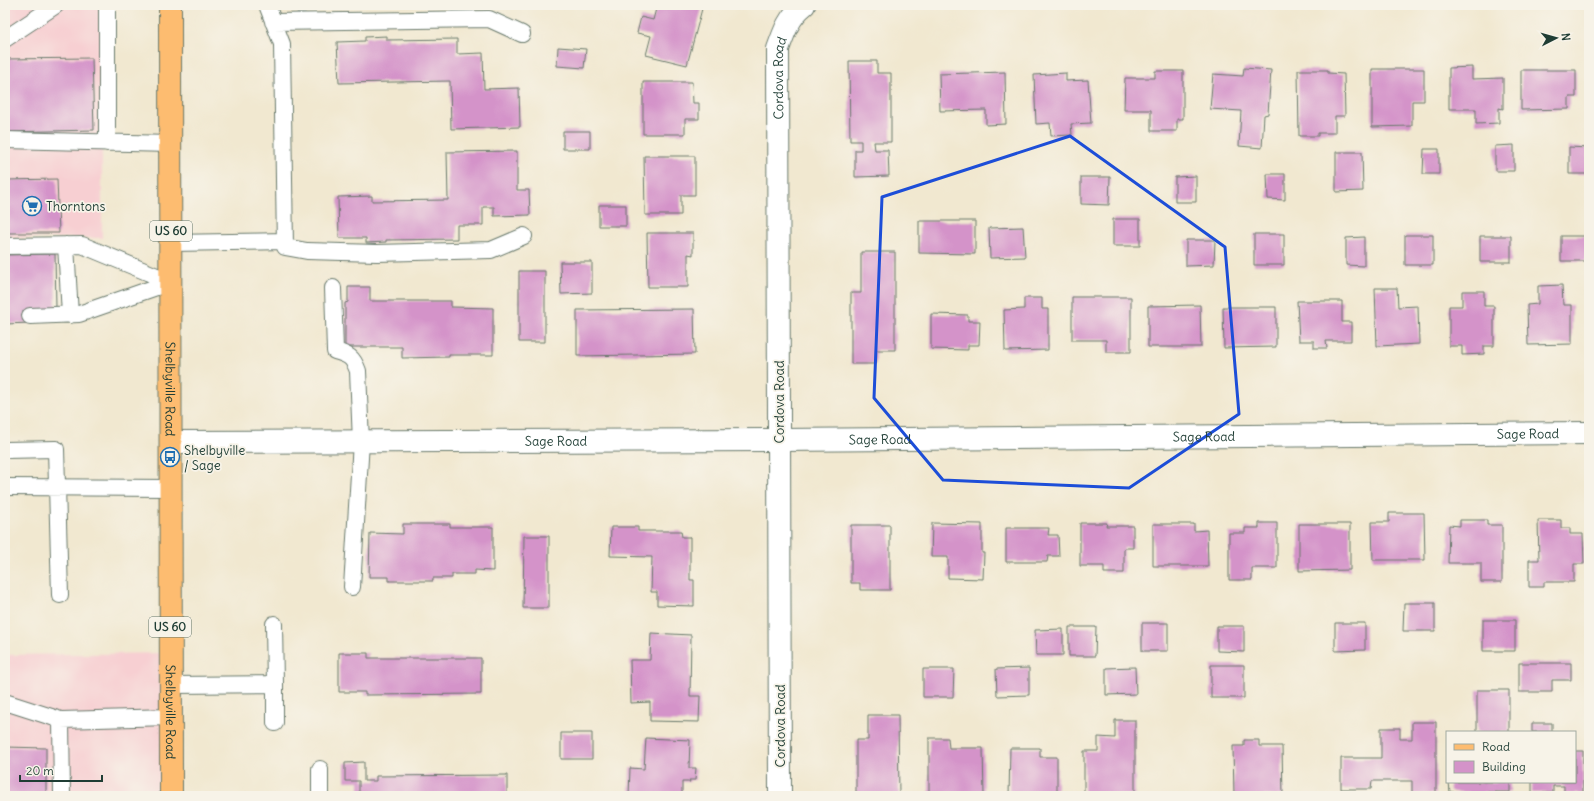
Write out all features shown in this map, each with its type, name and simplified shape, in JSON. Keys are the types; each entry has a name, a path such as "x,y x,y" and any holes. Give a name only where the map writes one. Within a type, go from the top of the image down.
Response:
{"main road":[{"name":"Shelbyville Road","path":"170,5 171,796"}],"street":[{"name":"Cordova Road","path":"780,796 778,49 785,28 800,8"},
{"name":"Sage Road","path":"171,442 779,440 1589,433"}],"lane":[{"path":"5,39 56,5"},
{"path":"107,5 107,143"},
{"path":"267,5 282,44 285,247 307,251 377,253 491,250 524,236"},
{"path":"273,22 489,19 522,34"},
{"path":"5,140 170,144"},
{"path":"171,243 285,241"},
{"path":"66,245 70,315"},
{"path":"5,246 82,245 171,282"},
{"path":"30,316 79,314 171,282"},
{"path":"333,288 335,351 347,355 355,362 358,371 360,442 352,587"},
{"path":"5,450 56,449 60,594"},
{"path":"5,487 170,488"},
{"path":"274,624 275,723"},
{"path":"170,685 275,684"},
{"path":"5,702 61,720 170,717"},
{"path":"61,720 62,796"},
{"path":"320,769 320,796"}],"highlighted area":[{"path":"1070,136 1225,247 1239,414 1129,488 943,480 874,398 882,197"}],"shaded area":[{"path":"5,5 102,5 102,238 5,238"},
{"path":"170,653 171,796 5,796 5,655"}],"building":[{"path":"657,5 703,5 687,65 646,55 651,36 637,33 641,17 653,20"},
{"path":"387,36 387,40 457,39 457,54 483,53 484,89 519,88 520,127 451,129 450,81 339,83 337,42 365,41 365,37"},
{"path":"558,47 586,49 584,68 557,66"},
{"path":"92,58 94,130 5,132 5,59"},
{"path":"849,61 877,61 877,73 891,73 891,142 874,142 875,150 888,150 889,176 855,177 855,150 861,150 861,141 850,141"},
{"path":"1472,67 1472,79 1503,78 1503,109 1499,108 1499,123 1476,124 1476,109 1449,109 1449,68"},
{"path":"1244,68 1271,70 1268,114 1264,115 1262,148 1239,146 1241,111 1210,109 1213,74 1243,76"},
{"path":"1372,69 1424,69 1424,101 1412,101 1412,126 1372,127"},
{"path":"1298,70 1328,70 1328,73 1344,74 1345,116 1335,116 1335,133 1318,133 1318,136 1299,136"},
{"path":"1521,70 1576,70 1576,97 1569,97 1569,109 1521,110"},
{"path":"1155,71 1183,71 1183,119 1177,119 1177,131 1151,131 1151,110 1124,110 1125,78 1155,78"},
{"path":"1005,72 1006,124 986,125 986,110 940,111 939,74"},
{"path":"1066,73 1066,81 1088,80 1091,123 1071,124 1072,135 1051,136 1050,123 1036,124 1034,75"},
{"path":"643,82 692,82 693,103 699,103 699,119 685,119 685,134 643,134"},
{"path":"563,131 590,131 590,149 563,149"},
{"path":"1514,145 1514,171 1495,171 1495,146"},
{"path":"1569,147 1588,148 1587,174 1569,174"},
{"path":"1424,149 1439,149 1439,174 1423,174"},
{"path":"517,151 517,190 529,190 530,215 494,216 494,207 483,207 483,225 457,225 457,239 386,240 386,242 366,243 366,238 339,238 338,197 372,196 372,201 448,200 447,152"},
{"path":"1336,152 1362,152 1363,191 1336,192"},
{"path":"644,156 695,156 695,195 681,195 681,215 645,215"},
{"path":"1267,174 1285,174 1285,200 1268,199"},
{"path":"1196,176 1196,202 1175,202 1175,177"},
{"path":"1081,177 1110,177 1109,205 1081,204"},
{"name":"Thorntons","path":"57,179 59,233 5,233 5,180"},
{"path":"599,205 626,205 626,226 599,226"},
{"path":"1113,219 1140,219 1140,246 1113,246"},
{"path":"919,221 975,221 975,254 919,253"},
{"path":"1023,227 1025,257 990,258 989,228"},
{"path":"647,233 693,233 693,255 688,254 688,287 648,287"},
{"path":"1254,234 1284,234 1284,265 1254,265"},
{"path":"1405,235 1433,235 1433,265 1405,265"},
{"path":"1480,236 1511,236 1511,262 1480,262"},
{"path":"1561,236 1586,236 1586,261 1561,261"},
{"path":"1364,237 1364,266 1346,265 1346,238"},
{"path":"1186,240 1215,240 1214,265 1186,266"},
{"path":"861,252 895,252 895,350 876,350 876,364 851,364 851,293 861,293"},
{"path":"55,254 56,308 30,323 5,324 5,255"},
{"path":"560,262 592,262 592,293 561,294"},
{"path":"519,271 545,271 545,342 519,342"},
{"path":"1562,285 1563,305 1572,305 1572,344 1528,345 1527,305 1538,304 1538,286"},
{"path":"348,287 370,287 370,301 451,301 451,307 493,308 493,355 449,355 449,357 402,358 402,347 345,347 345,303 348,302"},
{"path":"1375,288 1397,288 1398,307 1418,306 1419,344 1377,346"},
{"path":"1462,291 1484,291 1484,306 1494,306 1494,346 1484,346 1484,354 1462,355 1462,346 1449,346 1449,306 1462,306"},
{"path":"1072,297 1131,297 1131,352 1106,352 1106,340 1072,340"},
{"path":"1024,298 1042,298 1042,309 1048,309 1048,350 1005,351 1004,310 1024,309"},
{"path":"1297,301 1342,301 1342,322 1351,322 1351,341 1326,341 1327,348 1314,348 1314,341 1299,341"},
{"path":"1200,305 1201,347 1148,347 1148,306"},
{"path":"1223,307 1276,307 1276,347 1224,348"},
{"path":"694,309 695,354 577,356 577,310"},
{"path":"931,314 968,315 968,321 980,321 979,345 968,345 968,350 931,349"},
{"path":"1389,513 1424,513 1425,560 1373,560 1372,522 1389,522"},
{"path":"1460,520 1487,520 1487,525 1502,525 1502,582 1481,582 1481,563 1448,563 1449,525 1460,526"},
{"path":"1538,520 1561,520 1561,528 1570,528 1570,534 1583,534 1584,564 1574,564 1574,582 1544,582 1544,587 1529,587 1529,560 1539,560"},
{"path":"932,523 982,524 982,553 984,553 983,579 948,578 948,557 931,557"},
{"path":"1080,523 1107,523 1106,526 1133,526 1133,548 1124,548 1124,573 1104,573 1104,566 1080,566"},
{"path":"1259,523 1277,523 1277,568 1252,568 1252,580 1229,580 1229,533 1245,533 1245,528 1259,528"},
{"path":"403,524 450,524 450,527 493,527 493,571 475,570 475,574 452,574 452,578 433,578 433,581 389,581 389,577 369,577 370,533 403,534"},
{"path":"1153,524 1194,524 1194,531 1207,530 1208,566 1153,566"},
{"path":"1299,524 1350,524 1350,570 1299,571"},
{"path":"851,525 890,525 890,590 860,590 860,583 851,583"},
{"path":"611,527 638,527 638,531 681,531 682,537 690,537 690,580 694,580 694,606 657,605 657,592 651,592 652,557 610,556"},
{"path":"1006,528 1049,528 1048,535 1058,535 1059,556 1048,556 1047,562 1006,562"},
{"path":"524,536 549,536 549,608 523,608"},
{"path":"1404,603 1435,603 1435,631 1403,631"},
{"path":"1483,620 1515,620 1515,651 1483,651"},
{"path":"1142,623 1168,623 1168,651 1142,651"},
{"path":"1335,623 1365,623 1365,650 1335,651"},
{"path":"1217,626 1244,626 1244,652 1217,651"},
{"path":"1069,627 1096,627 1095,656 1069,656"},
{"path":"1063,629 1063,655 1036,655 1035,630"},
{"path":"651,633 691,635 690,696 700,696 699,722 650,721 650,702 631,703 630,660 650,660"},
{"path":"339,653 368,653 368,658 481,658 481,694 365,695 365,692 339,692"},
{"path":"1519,663 1571,663 1571,680 1552,680 1552,692 1519,692"},
{"path":"1211,665 1244,665 1244,698 1211,698"},
{"path":"1135,667 1136,694 1106,695 1106,668"},
{"path":"1029,668 1029,695 997,696 996,669"},
{"path":"923,669 954,669 953,697 923,697"},
{"path":"1477,690 1509,690 1509,731 1477,731"},
{"path":"868,715 898,715 899,796 856,796 856,740 868,740"},
{"path":"1115,720 1135,720 1135,795 1084,796 1084,751 1098,751 1098,737 1115,738"},
{"path":"1412,722 1436,722 1436,794 1412,794 1412,781 1372,781 1371,789 1341,789 1341,758 1381,758 1381,728 1400,728 1400,739 1412,739"},
{"path":"1532,723 1552,723 1552,731 1532,731"},
{"path":"561,733 592,733 592,759 561,759"},
{"path":"646,738 690,740 689,768 696,768 695,780 689,780 690,782 682,782 682,796 629,796 630,768 644,769"},
{"path":"929,738 948,738 949,748 983,748 984,796 963,796 962,793 929,794"},
{"path":"1244,740 1259,740 1259,746 1282,746 1283,796 1234,796 1233,746 1244,746"},
{"path":"5,747 46,748 46,796 5,796"},
{"path":"1010,748 1040,748 1040,757 1057,757 1057,796 1009,796"},
{"path":"1576,751 1583,751 1583,794 1564,794 1564,786 1553,786 1553,793 1532,793 1532,783 1576,783"},
{"path":"364,762 364,781 376,781 376,776 507,775 507,796 359,796 359,781 345,781 345,763"},
{"path":"1449,783 1510,783 1510,792 1483,792 1483,795 1469,795 1469,792 1450,792"}],"place":[{"name":"Thorntons","path":"32,206"},
{"name":"Shelbyville / Sage","path":"170,457"}]}
